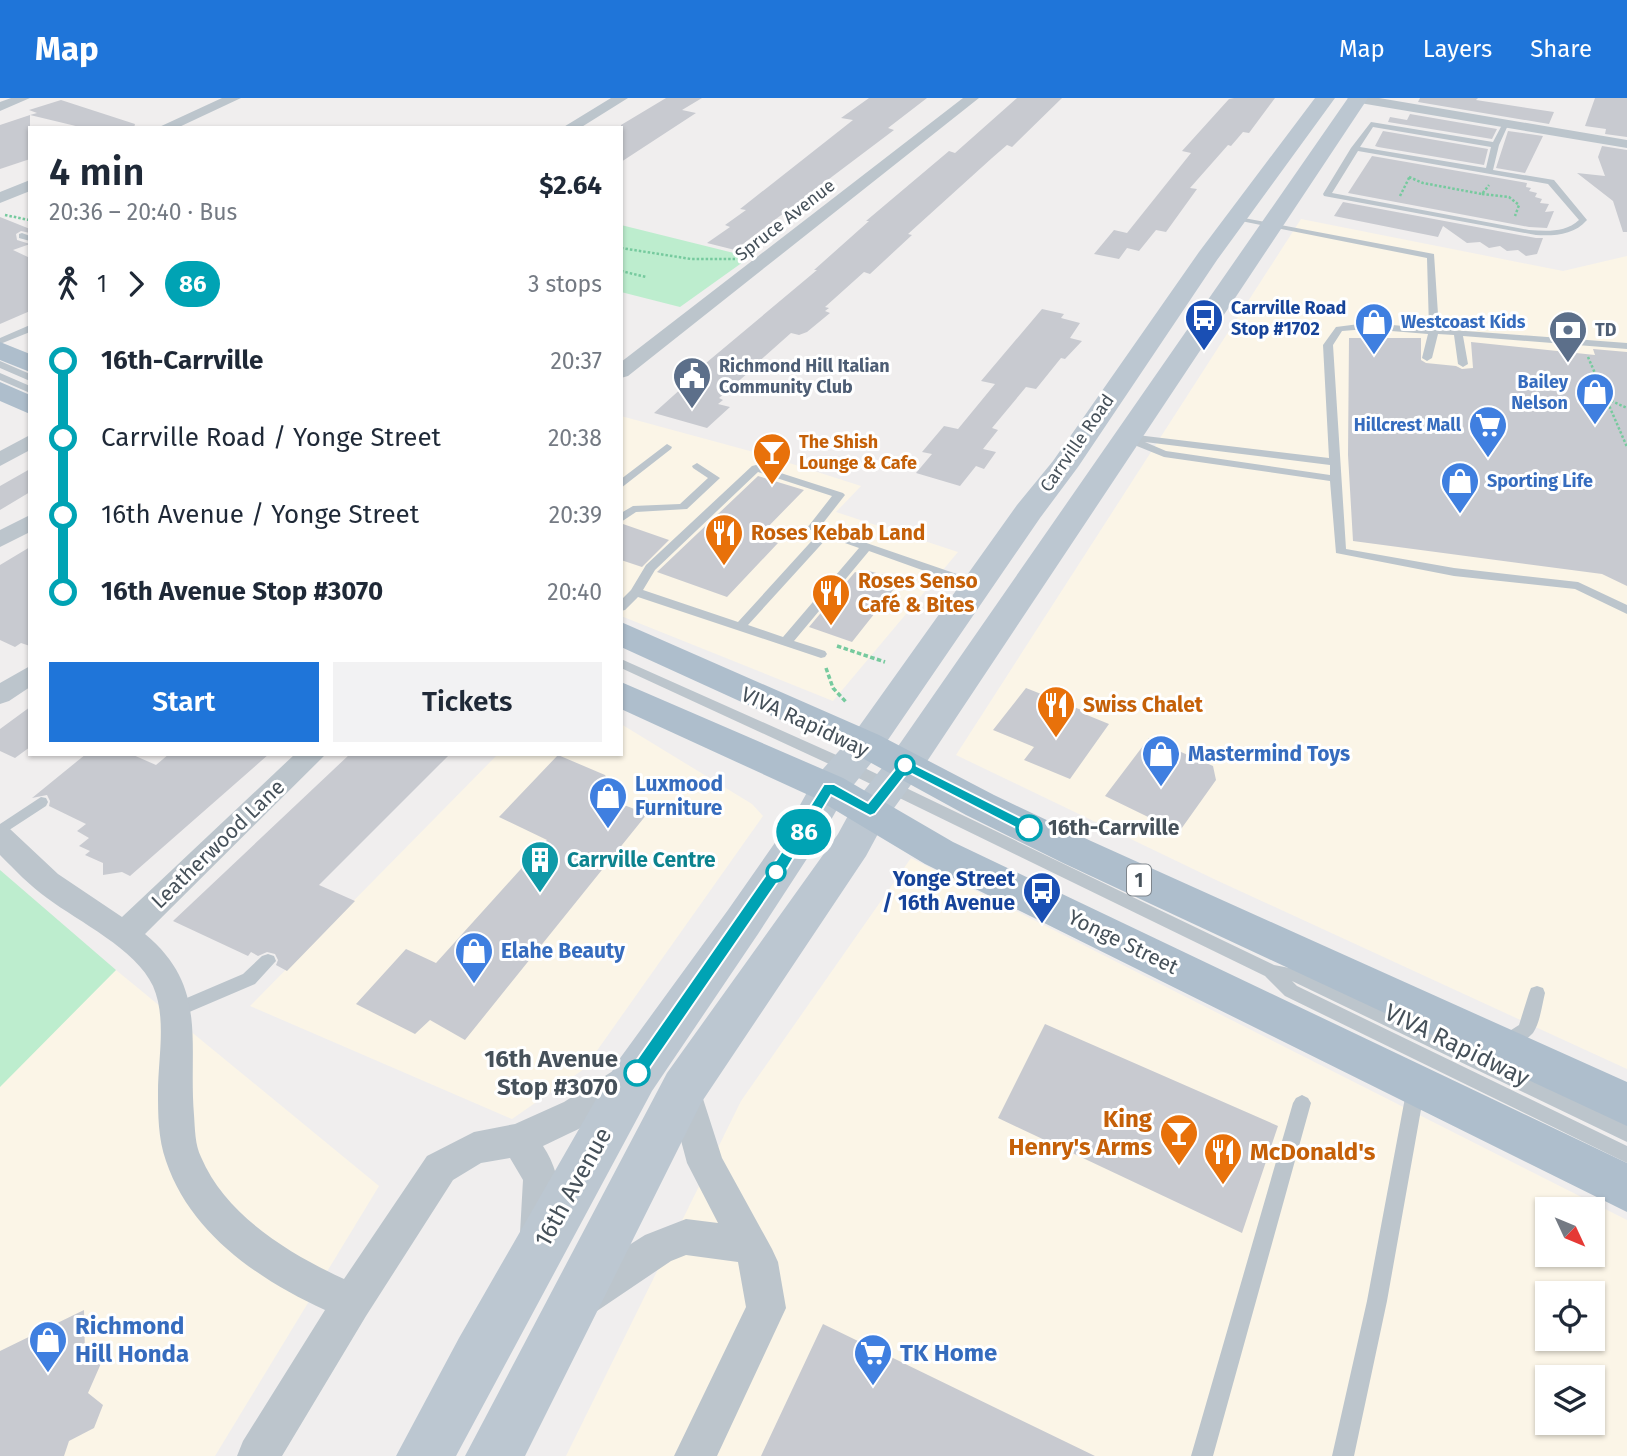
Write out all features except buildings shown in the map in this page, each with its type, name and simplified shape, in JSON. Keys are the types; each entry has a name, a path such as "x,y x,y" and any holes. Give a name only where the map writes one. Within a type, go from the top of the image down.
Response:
{"main road":[{"name":"Carrville Road","path":"847,766 1236,218 1325,98"},
{"name":"Carrville Road","path":"888,788 1125,438 1362,103"},
{"path":"0,350 28,363"},
{"path":"0,390 28,405"},
{"path":"1088,429 1125,438"},
{"path":"1004,546 1045,558"},
{"name":"Yonge Street","path":"623,634 888,788 1065,846 1627,1105"},
{"name":"Yonge Street","path":"623,695 847,766 888,788 939,853 1627,1188"},
{"name":"16th Avenue","path":"425,1456 635,1076 780,868 847,766"},
{"path":"494,1456 684,1088 852,845 888,788"}],"street":[{"path":"0,107 23,98"},
{"path":"169,126 234,98"},
{"path":"572,126 621,98"},
{"name":"Spruce Avenue","path":"623,370 972,98"},
{"path":"1362,103 1627,144"},
{"path":"0,198 28,186"},
{"path":"0,460 28,442"},
{"path":"0,540 28,523"},
{"path":"0,695 28,676"},
{"name":"Leatherwood Lane","path":"123,935 310,756"},
{"path":"0,837 52,886 123,935 151,960 170,987 177,1038 175,1094 179,1137 183,1159 208,1204 260,1255 313,1286 352,1302"},
{"path":"258,1456 352,1302 440,1168 474,1148 519,1140 576,1113 635,1076"},
{"path":"684,1088 705,1163 759,1262 766,1308 695,1456"},
{"path":"519,1140 539,1171 541,1180 539,1248"},
{"path":"572,1304 658,1248 686,1237 750,1245"}],"lane":[{"path":"1362,103 1371,124"},
{"path":"1371,124 1495,145"},
{"path":"1355,148 1551,182 1583,220 1576,228 1543,233 1327,194 1355,148 1371,124"},
{"path":"1492,172 1495,145 1506,125"},
{"path":"1236,218 1431,256 1434,330 1427,358"},
{"path":"1627,346 1367,326 1339,329 1328,345 1340,551 1454,572 1578,586 1627,610"},
{"path":"0,341 28,329"},
{"path":"1458,332 1463,364"},
{"path":"0,363 28,377"},
{"path":"0,376 28,389"},
{"path":"1125,438 1335,462"},
{"path":"1125,438 1164,454 1336,479"},
{"path":"623,483 667,447"},
{"path":"623,517 633,509 683,507 715,478 697,466"},
{"path":"623,605 636,592 650,568 756,468 839,495 813,528 976,585"},
{"path":"740,627 825,533"},
{"path":"786,642 866,547"},
{"path":"636,592 825,657"},
{"name":"VIVA Rapidway","path":"623,664 847,766"},
{"name":"VIVA Rapidway","path":"888,788 1271,971 1299,975 1627,1134"},
{"path":"0,831 41,802"},
{"path":"174,1011 249,979 268,961"},
{"name":"VIVA Rapidway","path":"1271,971 1291,991 1627,1155"},
{"path":"1499,1046 1526,1029 1537,993"},
{"path":"1343,1456 1377,1301 1416,1085"},
{"path":"1202,1456 1302,1103"}],"path":[{"path":"1394,207 1419,160"},
{"path":"1482,194 1492,172"},
{"path":"1409,177 1423,183"},
{"path":"1406,183 1423,183 1509,197 1519,205 1511,229"},
{"path":"0,213 28,220"},
{"path":"623,248 691,259 737,259"},
{"path":"623,272 646,278"},
{"path":"1569,341 1591,360 1627,447"},
{"path":"1606,399 1627,408"},
{"path":"846,702 833,688 825,657 838,645 886,662"}],"shaded area":[{"path":"1301,219 1563,271 1627,256 1627,1069 1216,880 956,755"},
{"path":"623,417 761,454 861,486 836,512 958,552 833,701 623,617"},
{"path":"623,725 752,804 763,816 584,1069 512,1119 250,1006 496,756 623,756"},
{"path":"911,858 1582,1197 1535,1197 1535,1267 1605,1267 1605,1209 1627,1220 1627,1456 566,1456 741,1101"},
{"path":"116,970 379,1186 215,1456 0,1456 0,1083"}],"green space":[{"path":"623,225 750,257 680,307 623,293"},
{"path":"0,870 116,970 0,1087"}],"bus line":[{"name":"86","path":"637,1073 783,863 829,788 870,811 905,765 1029,828"}],"place":[{"name":"Carrville Road Stop #1702","path":"1204,352"},
{"name":"Westcoast Kids","path":"1374,356"},
{"name":"TD","path":"1568,364"},
{"name":"Richmond Hill Italian Community Club","path":"692,410"},
{"name":"Bailey Nelson","path":"1595,426"},
{"name":"Hillcrest Mall","path":"1488,459"},
{"name":"The Shish Lounge & Cafe","path":"772,486"},
{"name":"Sporting Life","path":"1460,515"},
{"name":"Roses Kebab Land","path":"724,567"},
{"name":"Roses Senso Café & Bites","path":"831,627"},
{"name":"Swiss Chalet","path":"1056,739"},
{"name":"Mastermind Toys","path":"1161,788"},
{"name":"16th-Carrville","path":"1029,828"},
{"name":"Luxmood Furniture","path":"608,830"},
{"name":"Carrville Centre","path":"540,894"},
{"name":"Yonge Street / 16th Avenue","path":"1042,925"},
{"name":"Elahe Beauty","path":"474,985"},
{"name":"16th Avenue Stop #3070","path":"637,1073"},
{"name":"King Henry's Arms","path":"1179,1167"},
{"name":"McDonald's","path":"1223,1186"},
{"name":"Richmond Hill Honda","path":"48,1374"},
{"name":"TK Home","path":"873,1387"}]}
